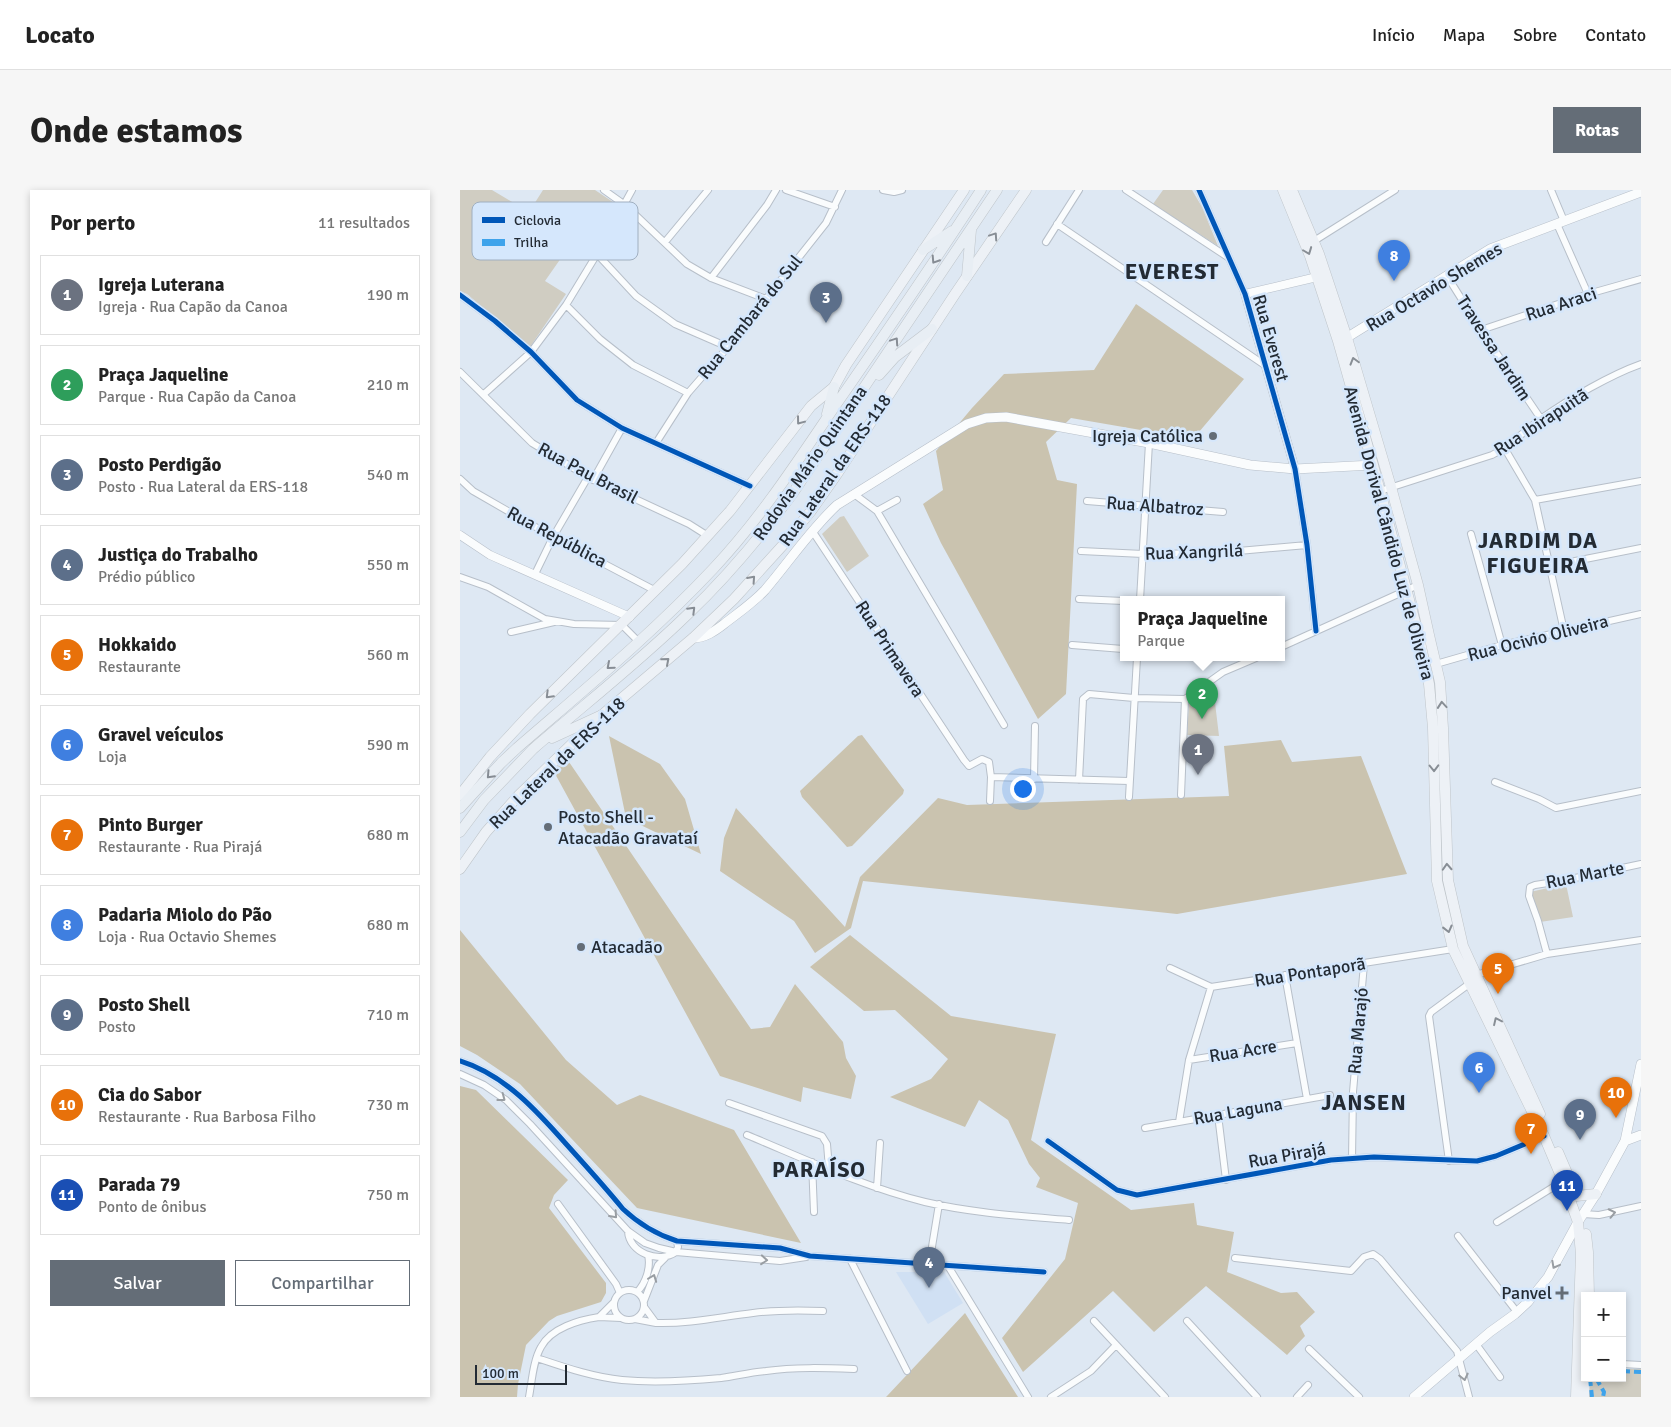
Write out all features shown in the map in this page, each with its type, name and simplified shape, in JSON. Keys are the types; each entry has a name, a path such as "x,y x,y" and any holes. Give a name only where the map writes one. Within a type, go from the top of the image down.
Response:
{"highway":[{"name":"Rodovia Mário Quintana","path":"460,808 517,748 681,602 744,533 776,494 981,190"},
{"name":"Rodovia Mário Quintana","path":"460,832 484,800 540,744 670,631 724,577 774,519 996,190"},
{"path":"923,250 957,228"},
{"path":"967,276 971,228"},
{"path":"860,393 895,357 932,329"},
{"path":"826,420 834,387"},
{"path":"540,744 602,715"}],"main road":[{"path":"460,795 490,757 530,714 656,592 708,536 750,486 811,406 834,387 846,365 964,190"},
{"name":"Rua Lateral da ERS-118","path":"460,869 486,832 519,795 602,715 693,638 734,599 783,545 811,511 837,474 1026,190"},
{"name":"Avenida Dorival Cândido Luz de Oliveira","path":"1283,190 1342,340 1391,487 1418,585 1440,682 1444,728 1448,880 1463,946 1567,1171 1576,1196 1588,1252 1589,1292"},
{"name":"Avenida Dorival Cândido Luz de Oliveira","path":"1292,190 1314,241 1342,340 1419,637 1429,684 1433,728 1437,881 1453,949 1544,1136 1580,1218 1582,1254 1576,1397"},
{"name":"Rua Octavio Shemes","path":"1615,201 1632,190"},
{"name":"Rua Octavio Shemes","path":"1342,340 1490,249 1641,192"},
{"path":"693,638 709,634 746,608 764,590 824,517 837,505 967,424 986,418 1006,418 1150,443 1250,465 1295,469 1373,464"},
{"path":"734,599 746,608"},
{"path":"1414,1397 1517,1312 1548,1277 1625,1141 1641,1064"},
{"path":"1625,1141 1641,1135"},
{"path":"1576,1196 1596,1194"},
{"path":"1584,1397 1585,1382"}],"street":[{"path":"604,190 621,202"},
{"path":"626,202 632,190"},
{"path":"665,242 708,190"},
{"path":"711,278 767,206 776,190"},
{"path":"786,190 835,207"},
{"name":"Rua Cambará do Sul","path":"656,443 688,393 728,347 826,223 842,190"},
{"path":"883,190 894,192 902,190"},
{"path":"1046,242 1079,190"},
{"path":"1126,190 1229,258"},
{"name":"Rua Everest","path":"1198,190 1245,294 1263,364 1295,469"},
{"path":"1314,241 1395,190"},
{"path":"1551,190 1560,223 1588,294"},
{"path":"638,217 687,264 711,278 766,299"},
{"path":"1057,224 1263,364"},
{"path":"484,394 531,352 566,305 593,260"},
{"path":"603,260 636,296 675,324 728,347"},
{"name":"Travessa Jardim","path":"1447,276 1540,419"},
{"path":"1245,294 1317,277"},
{"name":"Rua Araci","path":"1481,330 1588,294 1641,279"},
{"path":"460,296 531,352 577,400 622,428 750,486"},
{"path":"566,305 600,340 633,365 688,393"},
{"name":"Rua Ibirapuitã","path":"1380,491 1505,449 1540,419 1624,370 1641,364"},
{"name":"Rua Pau Brasil","path":"460,372 532,443 591,479 689,524 708,536"},
{"path":"535,574 553,537 622,428"},
{"path":"1140,596 1150,443"},
{"path":"1505,449 1535,500 1564,631"},
{"path":"1295,469 1307,545 1316,631"},
{"name":"Rua República","path":"460,479 473,491 553,537 656,592"},
{"path":"1535,500 1641,481"},
{"path":"854,494 877,511 1004,724"},
{"path":"877,511 897,500"},
{"name":"Rua Albatroz","path":"1088,501 1223,512"},
{"name":"Rua Primavera","path":"813,532 969,766 982,760 987,760 990,765 991,778"},
{"path":"1471,534 1502,645"},
{"path":"460,535 490,555 630,616"},
{"name":"Rua Xangrilá","path":"1081,551 1143,554 1216,553 1307,545"},
{"path":"1550,566 1641,548"},
{"path":"460,577 488,587 537,616 555,622"},
{"path":"1285,645 1418,585"},
{"path":"1078,599 1120,602"},
{"name":"Rua Ocivio Oliveira","path":"1436,664 1502,645 1641,614"},
{"path":"511,632 555,622 622,625 638,641"},
{"path":"1072,645 1120,649"},
{"path":"1129,797 1137,661"},
{"path":"1079,780 1083,699 1085,696 1089,694 1185,700 1224,672 1249,661"},
{"path":"1181,795 1185,700"},
{"path":"1034,779 1035,726"},
{"path":"990,801 991,778 1129,781"},
{"path":"1495,782 1539,799 1556,808 1641,791"},
{"name":"Rua Marte","path":"1547,954 1529,896 1530,888 1535,885 1641,864"},
{"path":"1476,976 1547,954 1641,940"},
{"name":"Rua Pontaporã","path":"1211,987 1453,949"},
{"name":"Rua Marajó","path":"1352,1159 1353,1092 1364,964"},
{"path":"1170,968 1211,987 1189,1060 1179,1122"},
{"path":"1285,976 1307,1098"},
{"path":"1449,1161 1429,1016 1431,1012 1469,984"},
{"name":"Rua Acre","path":"1189,1060 1297,1043"},
{"path":"460,1061 485,1072 514,1091 542,1117 623,1208 638,1222 661,1236 677,1241 780,1248 810,1256 850,1260 1044,1272"},
{"path":"460,1074 484,1085 506,1100 628,1231 645,1242 676,1252 780,1261 810,1256"},
{"name":"Rua Laguna","path":"1145,1128 1330,1095"},
{"path":"729,1103 822,1136 827,1144 829,1169"},
{"path":"1218,1115 1226,1180"},
{"path":"747,1134 877,1188 926,1202 993,1213 1069,1220"},
{"name":"Rua Pirajá","path":"1048,1141 1117,1190 1137,1195 1330,1160 1374,1157 1477,1161 1487,1159 1544,1136"},
{"path":"877,1188 880,1143"},
{"path":"812,1162 814,1212"},
{"path":"1497,1222 1563,1181"},
{"path":"558,1204 616,1284 620,1293"},
{"path":"929,1265 939,1204"},
{"path":"1580,1218 1641,1206"},
{"path":"628,1231 631,1242 639,1250 648,1255 665,1258"},
{"path":"1458,1236 1517,1312"},
{"path":"636,1319 641,1315 644,1308 644,1301 658,1265 665,1258 676,1252 678,1247 677,1241"},
{"path":"1235,1258 1351,1271 1364,1257 1373,1254 1380,1259 1457,1351 1469,1397"},
{"path":"638,1292 650,1266 648,1255"},
{"path":"850,1260 907,1371"},
{"path":"948,1266 1028,1397"},
{"path":"599,1317 620,1293 627,1290 638,1292 644,1301"},
{"path":"614,1302 616,1313 621,1318"},
{"path":"644,1308 656,1323"},
{"path":"530,1397 536,1358 541,1347 556,1331 578,1322 599,1317 636,1319 656,1323 704,1320 789,1310 823,1311"},
{"path":"1094,1321 1160,1395"},
{"path":"1187,1321 1258,1397"},
{"path":"1476,1344 1500,1377"},
{"path":"1052,1397 1091,1371 1116,1345"},
{"path":"1309,1349 1359,1397"},
{"path":"536,1358 595,1375 621,1380 681,1381 722,1378 767,1370 806,1368 854,1369"},
{"path":"1626,1364 1641,1365"},
{"path":"1297,1397 1308,1385"}],"shaded area":[{"path":"460,190 492,190 512,202 472,202 472,260 560,260 545,281 566,294 530,347 467,294 460,291"},
{"path":"543,190 595,190 613,202 535,202"},
{"path":"1163,190 1192,190 1202,207 1218,246 1153,204"},
{"path":"1136,304 1244,379 1193,439 1071,418 1046,442 1057,480 1077,484 1066,694 1038,719 941,543 923,504 943,490 936,451 1004,374 1094,370"},
{"path":"844,516 869,556 847,572 822,534 840,517"},
{"path":"1213,686 1219,736 1187,735 1189,703"},
{"path":"862,735 904,790 903,794 852,846 847,847 802,797 800,791 858,736"},
{"path":"609,736 660,764 685,799 701,854 626,818"},
{"path":"1281,740 1292,762 1361,756 1407,874 1177,914 863,881 851,928 815,953 794,921 720,871 724,838 736,808 845,927 860,877 938,798 967,805 1229,796 1224,746"},
{"path":"567,759 751,1029 770,1027 795,984 843,1042 846,1058 856,1076 851,1099 803,1087 801,1102 720,1076 553,770"},
{"path":"1566,884 1573,917 1540,922 1530,892"},
{"path":"460,930 566,1060 617,1105 640,1095 734,1130 801,1243 637,1208 520,1084 460,1046"},
{"path":"850,935 951,1016 1056,1034 1031,1140 1131,1210 1194,1203 1197,1225 1234,1232 1227,1272 1281,1293 1297,1292 1315,1312 1300,1326 1305,1336 1287,1355 1206,1286 1154,1332 1113,1291 1023,1372 1002,1338 1065,1259 1078,1203 1036,1187 1040,1178 1029,1164 1008,1120 979,1100 965,1127 890,1097 931,1079 948,1059 895,1010 864,1011 810,967"},
{"path":"460,1086 476,1090 568,1180 554,1195 549,1208 606,1283 606,1293 601,1302 557,1316 549,1321 526,1345 517,1397 460,1397"},
{"path":"896,1272 944,1272 963,1303 928,1324"},
{"path":"965,1313 1018,1397 886,1397 887,1396"},
{"path":"1626,1369 1641,1369 1641,1397 1588,1397 1588,1382 1626,1382"}],"marked path":[{"path":"1626,1371 1641,1372"},
{"path":"1590,1382 1592,1397"},
{"path":"1598,1382 1604,1392 1603,1397"}],"cycle path":[{"path":"1199,190 1245,294 1295,469 1307,545 1316,631"},
{"path":"460,295 495,321 531,352 577,400 622,428 750,486"},
{"path":"460,1061 476,1067 506,1085 532,1107 556,1132 623,1209 648,1228 677,1241 780,1248 810,1256 1044,1272"},
{"path":"1048,1141 1117,1190 1137,1195 1331,1160 1374,1157 1477,1161 1496,1156 1544,1136"}],"place":[{"name":"Padaria Miolo do Pão","path":"1394,281"},
{"name":"Posto Perdigão","path":"826,323"},
{"name":"Igreja Católica","path":"1213,436"},
{"name":"Praça Jaqueline","path":"1202,719"},
{"name":"Igreja Luterana","path":"1198,775"},
{"name":"Posto Shell - Atacadão Gravataí","path":"548,827"},
{"name":"Atacadão","path":"581,947"},
{"name":"Hokkaido","path":"1498,994"},
{"name":"Gravel veículos","path":"1479,1093"},
{"name":"Cia do Sabor","path":"1616,1118"},
{"name":"Posto Shell","path":"1580,1140"},
{"name":"Pinto Burger","path":"1531,1154"},
{"name":"Parada 79","path":"1567,1211"},
{"name":"Justiça do Trabalho","path":"929,1288"},
{"name":"Panvel","path":"1562,1293"}],"district":[{"name":"EVEREST","path":"1172,271"},
{"name":"JARDIM DA FIGUEIRA","path":"1538,552"},
{"name":"JANSEN","path":"1364,1102"},
{"name":"PARAÍSO","path":"819,1169"}]}
